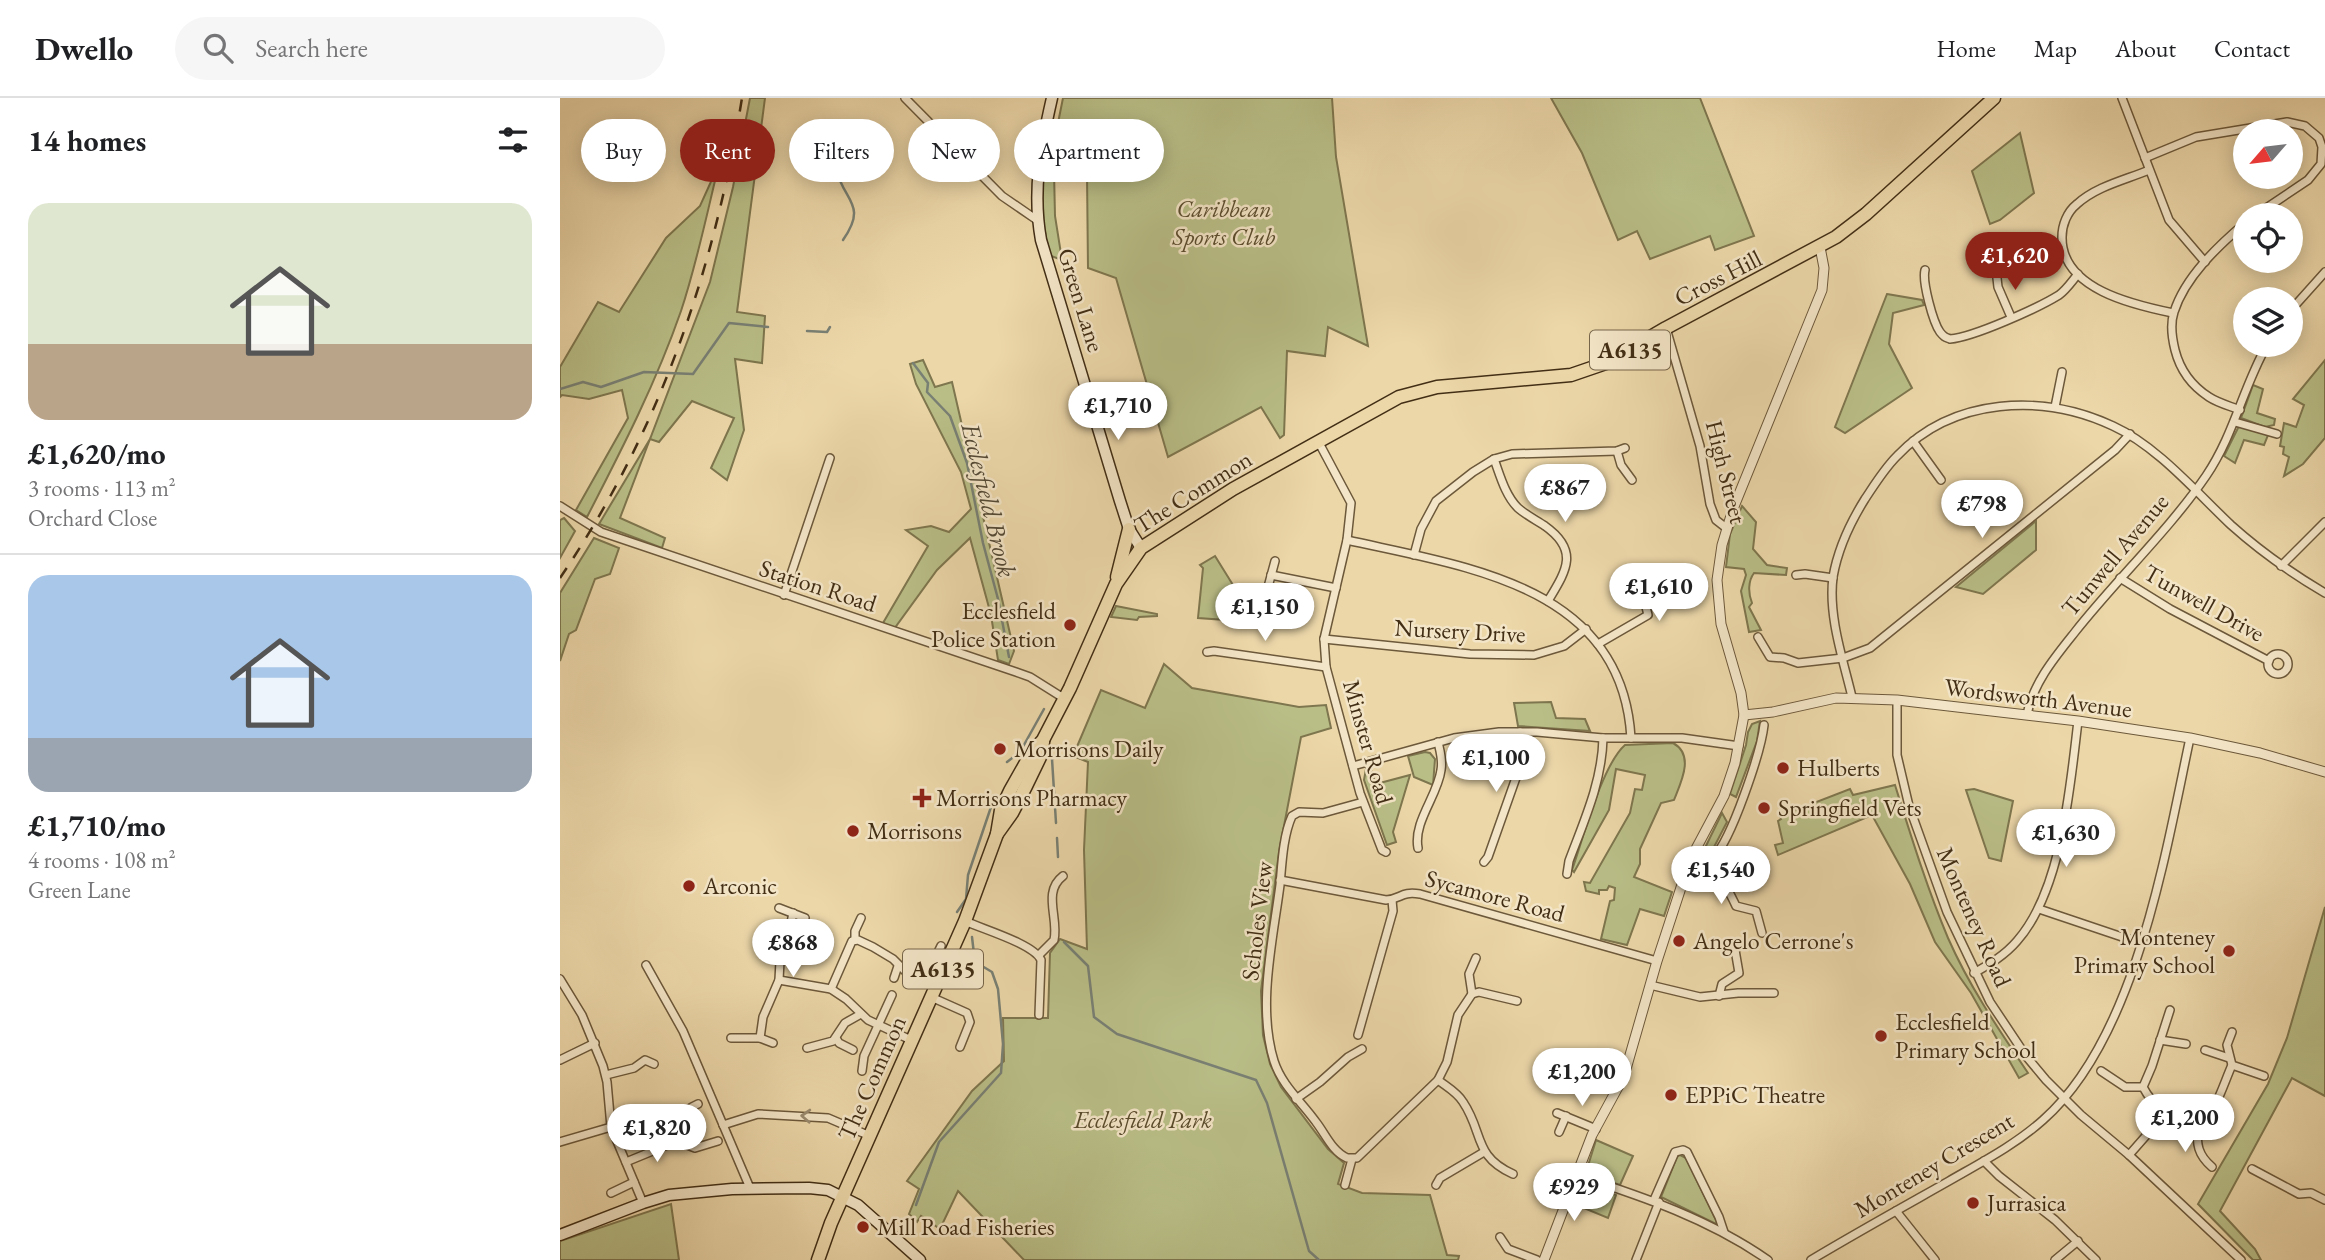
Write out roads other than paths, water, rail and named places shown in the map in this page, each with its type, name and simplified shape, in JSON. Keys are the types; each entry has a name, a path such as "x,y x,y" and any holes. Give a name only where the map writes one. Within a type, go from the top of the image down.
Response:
{"main road":[{"name":"Green Lane","path":"1052,98 1038,163 1037,220 1048,270 1129,529 1141,548"},
{"name":"Cross Hill","path":"1421,389 1553,377 1580,373 1606,363 1849,229 1988,100"},
{"name":"The Common","path":"818,1260 843,1196 965,921 997,834 1022,795 1041,755 1043,740 1065,699 1116,584 1141,548 1233,489 1393,399 1421,389"},
{"path":"1116,584 1129,529"},
{"path":"560,1235 643,1203 691,1192 809,1188 828,1190 843,1196 873,1216 920,1260"}],"street":[{"path":"905,98 1002,196 1037,220"},
{"path":"2122,98 2169,220 2205,262"},
{"path":"2145,158 2196,137 2287,122 2305,126 2319,138 2322,147 2321,164 2308,180 2274,203"},
{"path":"2150,170 2099,190 2074,206 2062,230 2062,243 2064,254 2078,274 2107,294 2173,313"},
{"path":"2233,235 2192,279 2173,313 2173,341 2181,367 2188,379 2212,399 2239,410"},
{"path":"1725,527 1822,290 1824,268 1820,247"},
{"path":"1996,269 1998,287 2011,317"},
{"path":"1925,270 1924,279 1937,324 1944,336 1950,339 2011,317 2060,294 2078,274"},
{"path":"2303,297 2325,272"},
{"name":"High Street","path":"1544,1260 1595,1129 1624,1076 1690,860 1724,796 1732,774 1744,715 1741,693 1721,624 1718,599 1719,561 1725,527 1716,520 1710,504 1697,436 1667,328"},
{"name":"Tunwell Avenue","path":"2027,715 2033,693 2066,643 2194,491 2217,458 2262,357"},
{"path":"2055,407 2062,372"},
{"path":"1852,697 1833,612 1833,578 1841,546 1857,513 1883,472 1913,441 1957,417 1980,410 2006,405 2055,407 2083,414 2130,435 2253,544 2281,566 2325,593"},
{"path":"2235,422 2277,434"},
{"path":"1758,637 1766,654 1798,663 1843,658 1870,648 2130,435"},
{"name":"Minster Road","path":"1318,441 1351,503 1347,540 1324,639 1326,667 1363,802 1382,850 1386,852"},
{"path":"1913,441 1941,480"},
{"path":"1414,555 1421,528 1436,501 1494,458 1512,454 1621,449 1621,465 1632,480"},
{"path":"784,595 830,458"},
{"path":"1494,458 1517,507 1556,535 1566,549 1568,563 1548,601"},
{"name":"Station Road","path":"560,506 601,532 1030,677 1065,699"},
{"path":"2281,566 2325,522"},
{"path":"1347,540 1490,575 1566,611 1586,629 1611,663 1623,692 1631,738"},
{"path":"1268,587 1275,561"},
{"path":"1598,644 1648,615 1645,603 1626,573"},
{"path":"1271,575 1336,588"},
{"path":"1796,575 1833,578"},
{"name":"Tunwell Drive","path":"2120,578 2170,609 2269,661"},
{"name":"Nursery Drive","path":"1324,639 1471,654 1534,655 1564,646 1586,629"},
{"path":"1207,652 1326,667"},
{"name":"Wordsworth Avenue","path":"1744,715 1852,697 1897,700 2078,721 2190,738 2325,772"},
{"name":"Monteney Road","path":"1897,700 1897,755 1909,806 1932,876 1974,973 2014,1040 2065,1099 2241,1260"},
{"path":"1974,973 2007,952 2039,909 2065,814 2078,721"},
{"path":"1690,860 1703,861 1713,858 1725,843 1764,725"},
{"path":"1353,766 1438,742 1473,735 1520,732 1602,738 1682,738 1739,746"},
{"path":"1484,862 1518,772 1520,732"},
{"path":"1567,874 1569,861 1598,780 1602,738"},
{"name":"Monteney Crescent","path":"1811,1260 1984,1161 2031,1130 2065,1099 2105,1035 2140,943 2163,866 2190,738"},
{"path":"1418,848 1417,836 1441,773 1438,742"},
{"name":"Scholes View","path":"1352,1159 1343,1157 1334,1149 1277,1069 1268,1023 1269,979 1280,880 1290,821 1295,814 1323,813 1363,802"},
{"path":"1713,858 1719,877 1729,889 1737,906 1756,911 1762,933"},
{"path":"1039,955 1054,940 1052,897 1055,885 1063,876"},
{"name":"Sycamore Road","path":"1280,880 1392,900 1406,892 1420,894 1657,961"},
{"path":"1358,1035 1393,911 1392,900"},
{"path":"779,908 805,918"},
{"path":"2039,909 2140,943"},
{"path":"760,1038 763,1017 779,980 780,961 786,947 793,913"},
{"path":"855,940 855,931 861,918"},
{"path":"965,921 1039,955 1039,1015"},
{"path":"831,989 849,944 855,940"},
{"path":"855,940 893,959 898,966 924,977 941,946"},
{"path":"1719,996 1722,984 1739,973 1734,944"},
{"path":"1472,994 1469,974 1476,958"},
{"path":"646,965 683,1031 750,1188"},
{"path":"894,978 898,966"},
{"path":"560,979 595,1044 606,1075 611,1127 643,1203"},
{"path":"779,980 831,989 878,1026 911,1040"},
{"path":"1650,985 1691,996 1774,993"},
{"path":"1345,1185 1352,1159 1362,1154 1438,1080 1447,1062 1458,1015 1472,994 1479,992 1517,1001"},
{"path":"862,1071 864,1056 892,995"},
{"path":"931,997 967,1013 970,1022 960,1047"},
{"path":"2170,1010 2143,1087 2148,1096 2166,1112 2186,1126 2199,1127"},
{"path":"807,1048 836,1038 845,1023 861,1014"},
{"path":"2212,1167 2203,1159 2198,1148 2199,1127 2218,1098 2231,1062 2228,1045 2232,1032"},
{"path":"731,1038 760,1038 774,1043"},
{"path":"836,1038 839,1043 853,1050"},
{"path":"2160,1040 2186,1044"},
{"path":"560,1059 595,1044"},
{"path":"1296,1099 1362,1049"},
{"path":"2205,1049 2264,1076"},
{"path":"606,1075 634,1068 645,1060 654,1064"},
{"path":"2101,1071 2124,1087 2143,1087"},
{"path":"1438,1080 1462,1100 1484,1152 1491,1161 1513,1174"},
{"path":"677,1140 677,1119 680,1114 698,1104"},
{"path":"2129,1155 2166,1112"},
{"path":"1557,1113 1595,1129"},
{"path":"723,1125 758,1114 828,1118 870,1136"},
{"path":"1559,1132 1566,1116"},
{"path":"560,1142 611,1127"},
{"path":"626,1162 677,1140 695,1148 718,1141"},
{"path":"1636,1260 1675,1152 1679,1150 1687,1152 1724,1232"},
{"path":"1436,1185 1440,1178 1484,1152"},
{"path":"1984,1161 2078,1241 2096,1260"},
{"path":"2252,1169 2300,1194 2311,1193 2325,1200"},
{"path":"1576,1175 1656,1201 1724,1232 1768,1260"},
{"path":"611,1193 634,1182"},
{"path":"1896,1212 1935,1260"},
{"path":"1500,1237 1508,1249 1537,1260"},
{"path":"2055,1260 2078,1241"}],"waterway":[{"path":"841,182 854,210 854,218 843,240"},
{"path":"560,389 583,382 601,387 644,372 693,374 729,323 768,327"},
{"path":"807,331 827,332 830,327"},
{"name":"Ecclesfield Brook","path":"913,363 928,383 927,392 950,416 967,463 1009,657"},
{"name":"Ecclesfield Brook","path":"1007,762 1020,752 1044,709"},
{"path":"1052,759 1056,823"},
{"name":"Ecclesfield Brook","path":"957,912 966,899 968,875 991,807 991,798"},
{"path":"1057,838 1058,857"},
{"name":"Ecclesfield Brook","path":"916,1205 939,1142 1001,1073 1003,1044 998,989 992,972 982,966 974,954 972,937"},
{"path":"1064,942 1088,966 1094,1017 1117,1034 1256,1080 1267,1103 1309,1251 1319,1260"}],"railway":[{"path":"560,578 627,465 678,348 716,225 742,98"}],"place":[{"name":"Ecclesfield Police Station","path":"1070,625"},
{"name":"Morrisons Daily","path":"1000,749"},
{"name":"Hulberts","path":"1783,768"},
{"name":"Morrisons Pharmacy","path":"922,798"},
{"name":"Springfield Vets","path":"1764,808"},
{"name":"Morrisons","path":"853,831"},
{"name":"Arconic","path":"689,886"},
{"name":"Angelo Cerrone's","path":"1679,941"},
{"name":"Monteney Primary School","path":"2229,951"},
{"name":"Ecclesfield Primary School","path":"1881,1036"},
{"name":"EPPiC Theatre","path":"1671,1095"},
{"name":"Jurrasica","path":"1973,1203"},
{"name":"Mill Road Fisheries","path":"863,1227"}],"park label":[{"name":"Caribbean Sports Club","path":"1224,223"},
{"name":"Ecclesfield Park","path":"1143,1120"}]}
